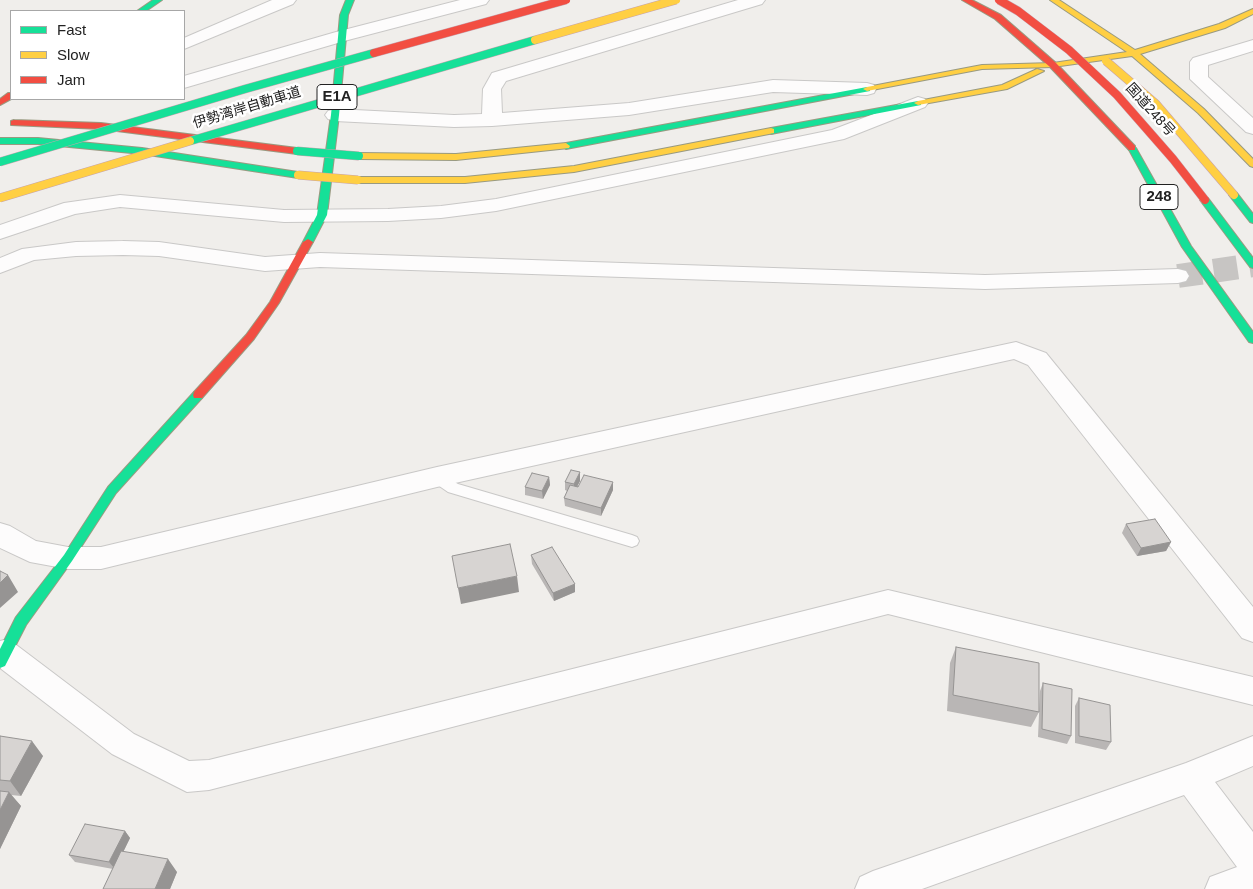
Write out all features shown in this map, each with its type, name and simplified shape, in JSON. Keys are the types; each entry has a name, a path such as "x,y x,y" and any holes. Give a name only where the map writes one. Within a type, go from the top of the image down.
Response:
{"main road":[{"path":"143,10 158,0"},
{"path":"6,642 68,558 112,490 250,336 274,303 298,262 322,215 335,115 344,15 350,0"},
{"name":"伊勢湾岸自動車道","path":"0,162 245,89 566,0"},
{"name":"伊勢湾岸自動車道","path":"0,198 272,116 676,0"},
{"name":"248","path":"966,0 998,17 1053,65 1130,145 1187,247 1253,340"},
{"name":"国道248号","path":"999,0 1018,11 1069,50 1117,95 1173,159 1253,265"},
{"path":"1054,0 1134,53 1201,111 1253,164"},
{"path":"0,123 53,123 101,126 297,151 358,156 456,157 570,146 982,67 1053,65 1134,53 1222,26 1253,11"},
{"name":"国道248号","path":"1088,45 1156,104 1234,194 1253,220"},
{"path":"0,141 38,141 98,146 298,175 358,180 465,180 574,169 1004,87 1053,65"}],"street":[{"path":"185,44 287,0"},
{"path":"185,82 342,36 480,0"},
{"path":"492,120 492,89 499,77 756,0"},
{"path":"1253,45 1199,62 1199,79 1253,128"},
{"path":"335,115 412,120 492,120 630,109 773,86 867,89"},
{"path":"0,232 72,208 120,201 284,216 388,215 441,212 496,204 837,135 918,103"},
{"path":"0,266 30,254 76,249 123,248 158,249 265,264 330,260 985,282 1178,276"},
{"path":"0,534 30,551 68,558 101,558 437,477 1016,350 1037,359 1253,629"},
{"path":"6,642 123,744 187,777 209,775 888,602 1253,691"},
{"path":"873,889 1191,777 1253,751"},
{"path":"1191,777 1253,860"},
{"path":"1223,889 1253,878"}],"lane":[{"path":"437,477 453,488 632,540"}],"building":[{"path":"571,470 580,472 574,484 565,482"},
{"path":"532,473 549,477 542,491 525,487"},
{"path":"584,475 613,482 601,508 564,498 570,485 578,487"},
{"path":"1155,519 1171,542 1141,548 1126,524"},
{"path":"510,544 517,576 458,588 452,556"},
{"path":"552,547 575,584 553,593 531,555"},
{"path":"0,571 8,575 0,583"},
{"path":"956,647 1039,663 1039,712 953,695"},
{"path":"1043,683 1072,689 1071,736 1042,729"},
{"path":"1079,698 1110,705 1111,742 1079,736"},
{"path":"0,736 32,741 10,781 0,780"},
{"path":"0,791 9,792 0,810"},
{"path":"85,824 125,831 109,862 69,855"},
{"path":"121,851 168,859 155,889 103,889"}],"tunnel":[{"path":"1178,276 1253,265"}],"traffic: fast":[{"path":"143,10 158,0"},
{"path":"308,242 322,215 335,115 344,15 350,0"},
{"path":"190,141 535,40"},
{"path":"0,162 245,89 374,53"},
{"path":"566,146 867,89"},
{"path":"771,131 918,103"},
{"path":"0,141 38,141 142,151 298,175"},
{"path":"1132,148 1187,247 1253,340"},
{"path":"297,151 359,156"},
{"path":"1234,195 1253,220"},
{"path":"1205,200 1253,265"},
{"path":"0,662 21,621 68,558 112,490 198,395"}],"traffic: slow":[{"path":"535,40 676,0"},
{"path":"1054,0 1134,53 1201,111 1253,164"},
{"path":"867,89 982,67 1053,65 1134,53 1222,26 1253,11"},
{"path":"1106,61 1156,104 1234,195"},
{"path":"918,103 1004,87 1040,71"},
{"path":"358,180 465,180 574,169 771,131"},
{"path":"0,198 190,141"},
{"path":"359,156 456,157 566,146"},
{"path":"298,175 358,180"}],"traffic: jam":[{"path":"374,53 566,0"},
{"path":"966,0 998,17 1053,65 1132,148"},
{"path":"999,0 1018,11 1069,50 1117,95 1173,159 1205,200"},
{"path":"0,103 10,96"},
{"path":"14,123 101,126 297,151"},
{"path":"198,395 250,337 274,303 308,242"}]}
